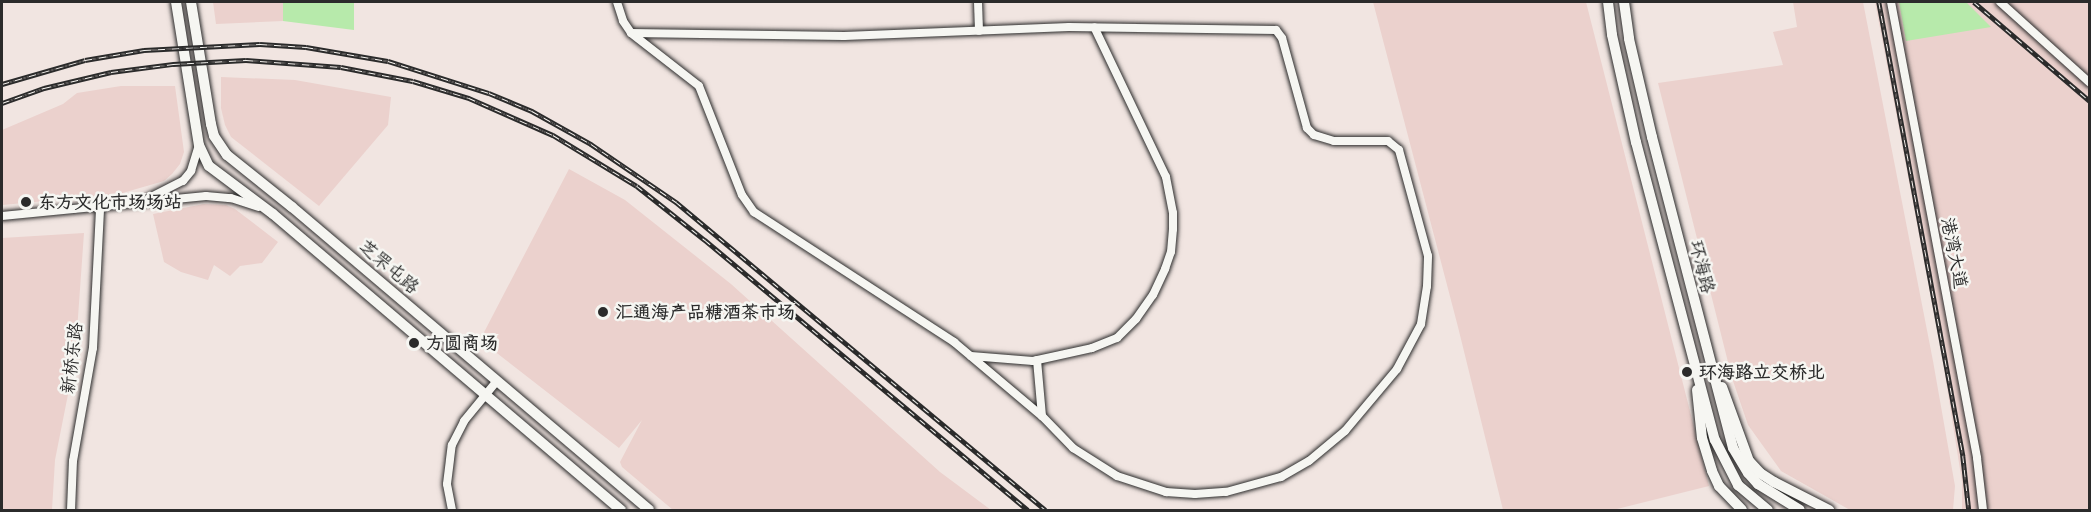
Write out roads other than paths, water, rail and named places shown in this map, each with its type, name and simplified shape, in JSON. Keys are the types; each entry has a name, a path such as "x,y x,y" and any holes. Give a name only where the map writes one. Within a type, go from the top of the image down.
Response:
{"main road":[{"name":"芝罘屯路","path":"177,2 198,145 209,166 273,214 484,396 621,510"},
{"name":"芝罘屯路","path":"191,2 213,130 226,155 407,304 649,510"},
{"name":"环海路","path":"1608,2 1612,35 1636,142 1717,446 1729,471 1746,495 1768,510"},
{"name":"环海路","path":"1624,2 1629,39 1652,136 1730,439 1739,460 1758,484 1800,510"},
{"path":"1710,364 1722,386 1749,460 1760,473 1774,482 1829,510"},
{"path":"1694,366 1702,438 1712,471 1719,486 1741,510"}],"street":[{"path":"617,2 623,21 631,33 699,86 742,195 754,212 954,342 1042,416 1073,448 1117,476 1166,492 1196,494 1226,492 1281,477 1328,448 1380,393 1408,351 1421,324 1427,286 1428,256 1399,150 1388,141 1334,141 1314,135 1307,128 1282,38 1276,30 1094,27 844,36 631,33"},
{"path":"978,2 979,31"},
{"name":"港湾大道","path":"1891,2 1977,458 1983,510"},
{"path":"2000,2 2090,83"},
{"path":"971,356 1037,360 1092,348 1117,338 1136,319 1154,295 1171,252 1173,213 1166,177 1094,27"},
{"path":"141,201 183,181 191,171 198,145"},
{"path":"2,216 100,208 141,201 219,196 250,203 273,214"},
{"name":"新桥东路","path":"70,510 73,461 93,348 100,208"},
{"path":"1037,360 1042,416"},
{"path":"452,510 447,484 452,445 464,421 496,382"}],"railway":[{"path":"1879,2 1963,456 1969,510"},
{"path":"1974,2 2090,101"},
{"path":"2,84 85,60 144,50 260,44 306,47 388,61 489,93 532,111 591,144 676,202 1046,510"},
{"path":"2,103 44,88 111,72 173,64 246,60 341,67 413,81 469,98 553,135 637,186 705,240 1028,510"}],"place":[{"name":"东方文化市场场站","path":"26,202"},
{"name":"汇通海产品糖酒茶市场","path":"603,312"},
{"name":"方圆商场","path":"414,343"},
{"name":"环海路立交桥北","path":"1687,372"}]}
